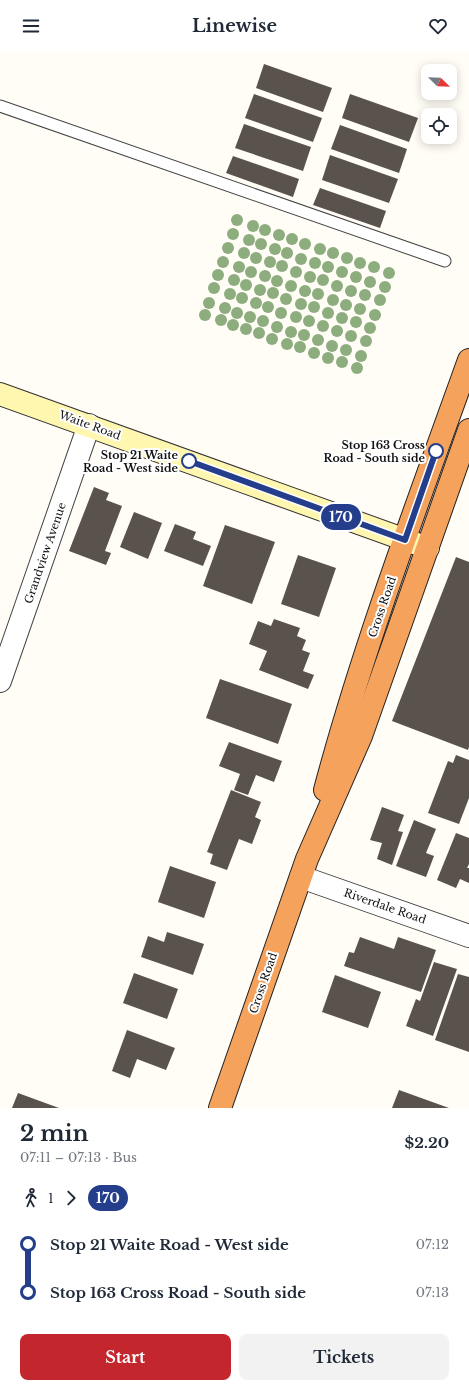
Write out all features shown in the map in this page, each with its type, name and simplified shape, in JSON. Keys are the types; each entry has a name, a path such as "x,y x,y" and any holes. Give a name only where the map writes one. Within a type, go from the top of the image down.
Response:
{"highway":[{"name":"Cross Road","path":"304,868 346,713 359,671 469,360"},
{"name":"Cross Road","path":"220,1108 304,868 360,736 469,430"}],"street":[{"name":"Waite Road","path":"0,394 428,548"},
{"name":"Grandview Avenue","path":"0,681 89,425"},
{"name":"Riverdale Road","path":"304,868 469,936"}],"lane":[{"path":"0,106 445,261"}],"building":[{"path":"264,64 332,88 323,112 256,88"},
{"path":"254,94 322,118 313,142 245,118"},
{"path":"350,94 418,118 409,142 342,118"},
{"path":"244,124 311,147 303,171 235,148"},
{"path":"340,125 407,149 399,173 331,149"},
{"path":"330,155 398,179 389,203 322,180"},
{"path":"233,156 299,179 293,197 226,173"},
{"path":"320,188 386,211 380,228 313,205"},
{"path":"94,487 109,493 106,500 122,506 105,551 111,553 106,565 69,551"},
{"path":"134,512 162,523 148,559 120,547"},
{"path":"175,524 196,532 193,539 211,546 203,566 164,551"},
{"path":"225,525 275,542 252,604 203,586"},
{"path":"298,555 336,568 319,617 281,604"},
{"path":"456,557 469,562 468,750 392,721"},
{"path":"274,619 300,628 297,636 306,640 302,650 310,653 303,671 314,675 308,689 259,670 267,651 249,644 258,621 271,626"},
{"path":"220,679 292,704 278,744 206,718"},
{"path":"229,742 282,761 274,782 256,775 248,795 234,790 240,774 219,766"},
{"path":"456,755 469,760 469,798 459,824 428,813 448,761 453,763"},
{"path":"231,790 261,802 255,817 261,820 252,844 239,839 227,870 210,864 213,854 207,852"},
{"path":"382,807 404,815 398,831 403,832 392,865 377,859 382,843 370,840"},
{"path":"414,820 436,829 426,853 434,856 426,877 396,866"},
{"path":"456,833 469,838 469,864 467,868 469,868 469,883 460,879 456,888 437,880"},
{"path":"170,866 216,882 204,918 158,902"},
{"path":"167,932 204,944 193,975 141,957 148,936 164,942"},
{"path":"360,937 394,949 398,937 436,950 421,992 344,966 349,952 354,953"},
{"path":"434,962 457,969 433,1036 406,1026 416,999 420,1001"},
{"path":"134,973 178,989 167,1019 123,1003"},
{"path":"458,974 469,977 469,1052 435,1040"},
{"path":"335,975 381,992 368,1028 322,1012"},
{"path":"127,1030 175,1048 166,1070 137,1059 130,1078 112,1071"},
{"path":"399,1090 449,1108 392,1108"},
{"path":"18,1093 59,1108 12,1108"}],"bus line":[{"name":"170","path":"189,461 405,540 436,451"}],"place":[{"name":"Stop 163 Cross Road - South side","path":"436,451"},
{"name":"Stop 21 Waite Road - West side","path":"189,461"}]}
